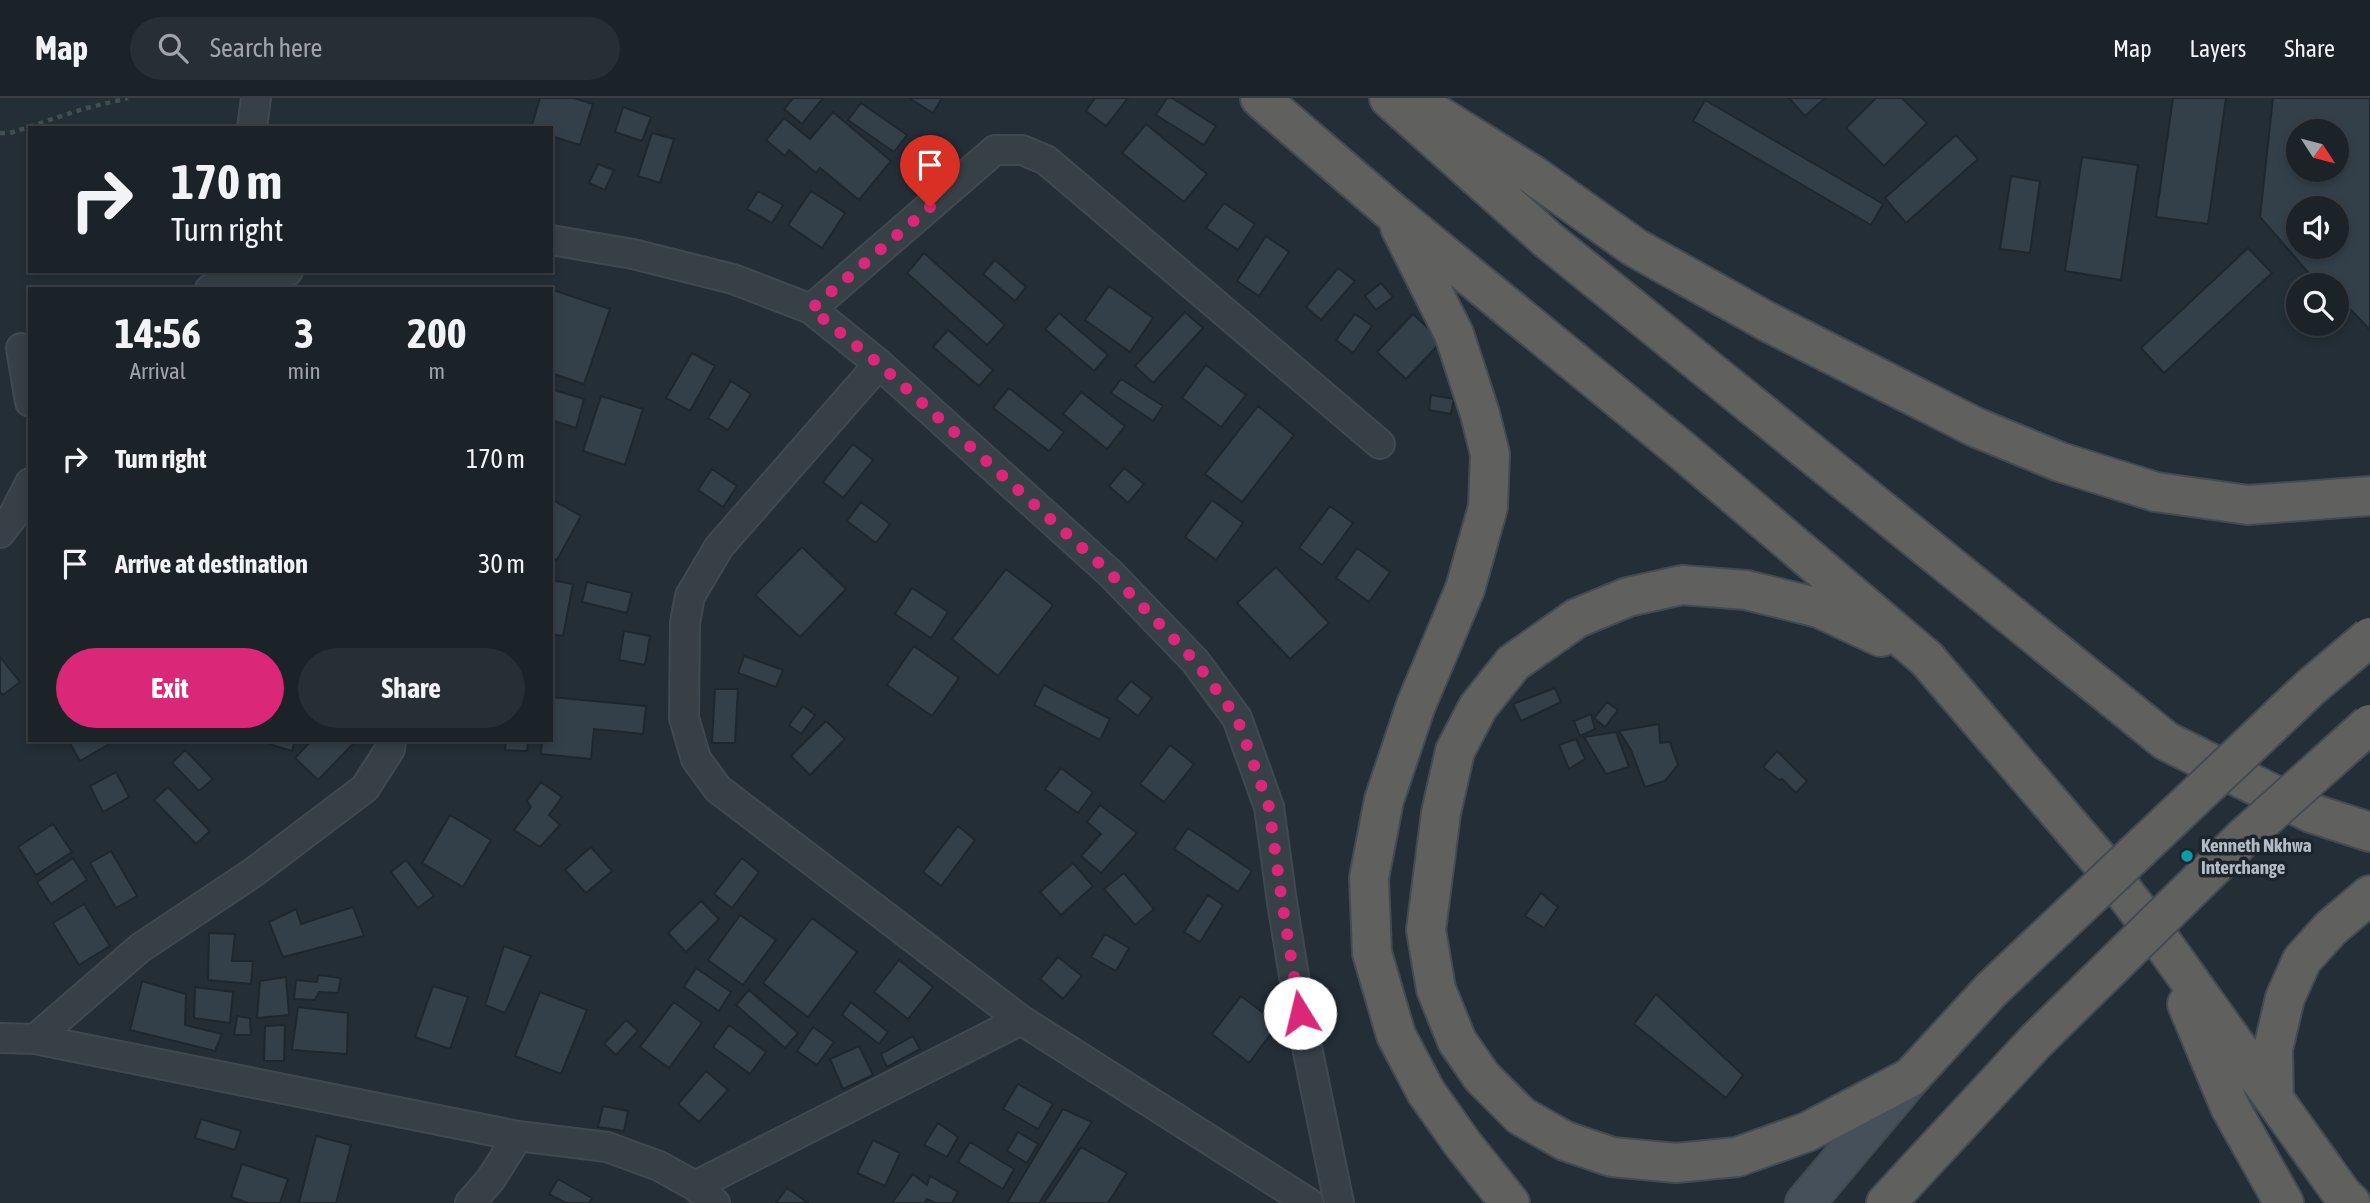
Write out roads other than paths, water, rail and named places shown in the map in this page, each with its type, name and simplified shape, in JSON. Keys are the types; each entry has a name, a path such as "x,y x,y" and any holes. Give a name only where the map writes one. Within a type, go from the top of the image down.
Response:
{"highway":[{"path":"1260,98 1393,213 1684,452 1927,659 2102,863 2351,1203"},
{"path":"1389,98 1548,240 2166,741 2311,813 2370,832"},
{"path":"1408,98 1533,175 1634,247 1754,315 1975,427 2060,462 2156,492 2248,505 2370,496"},
{"path":"1393,213 1454,334 1490,454 1488,507 1465,589 1416,705 1384,800 1369,878 1372,953 1396,1035 1426,1093 1510,1203"},
{"path":"1927,659 1819,608 1746,590 1682,585 1628,597 1577,618 1513,663 1478,707 1455,751 1441,813 1426,929 1436,989 1457,1041 1482,1077 1521,1116 1565,1141 1612,1157 1676,1163 1737,1157 1807,1132 1911,1077 1991,990 2301,696 2370,636"},
{"path":"1886,1202 2036,1041 2243,838 2370,723"},
{"path":"2274,1098 2273,1049 2285,998 2302,960 2331,928 2370,895"},
{"path":"2159,938 2230,1107 2284,1203"}],"main road":[{"path":"1805,1203 1911,1077"}],"street":[{"path":"252,126 256,98"},
{"path":"811,309 995,150 1022,150 1046,160 1380,444"},
{"path":"553,240 633,254 733,279 811,309 879,364 1111,574 1195,661 1237,718 1269,807 1300,1013 1339,1203"},
{"path":"225,283 278,273"},
{"path":"17,349 28,394"},
{"path":"879,364 719,547 690,596 685,623 684,718 695,760 718,789 1021,1020 1309,1203"},
{"path":"0,533 13,516 28,487"},
{"path":"35,1039 140,948 254,872 365,788 390,749 391,742"},
{"path":"0,1038 35,1039 518,1136 607,1147 659,1166 705,1194 1021,1020"},
{"path":"470,1203 491,1179 518,1136"}],"place":[{"name":"Kenneth Nkhwa Interchange","path":"2187,856"}]}
